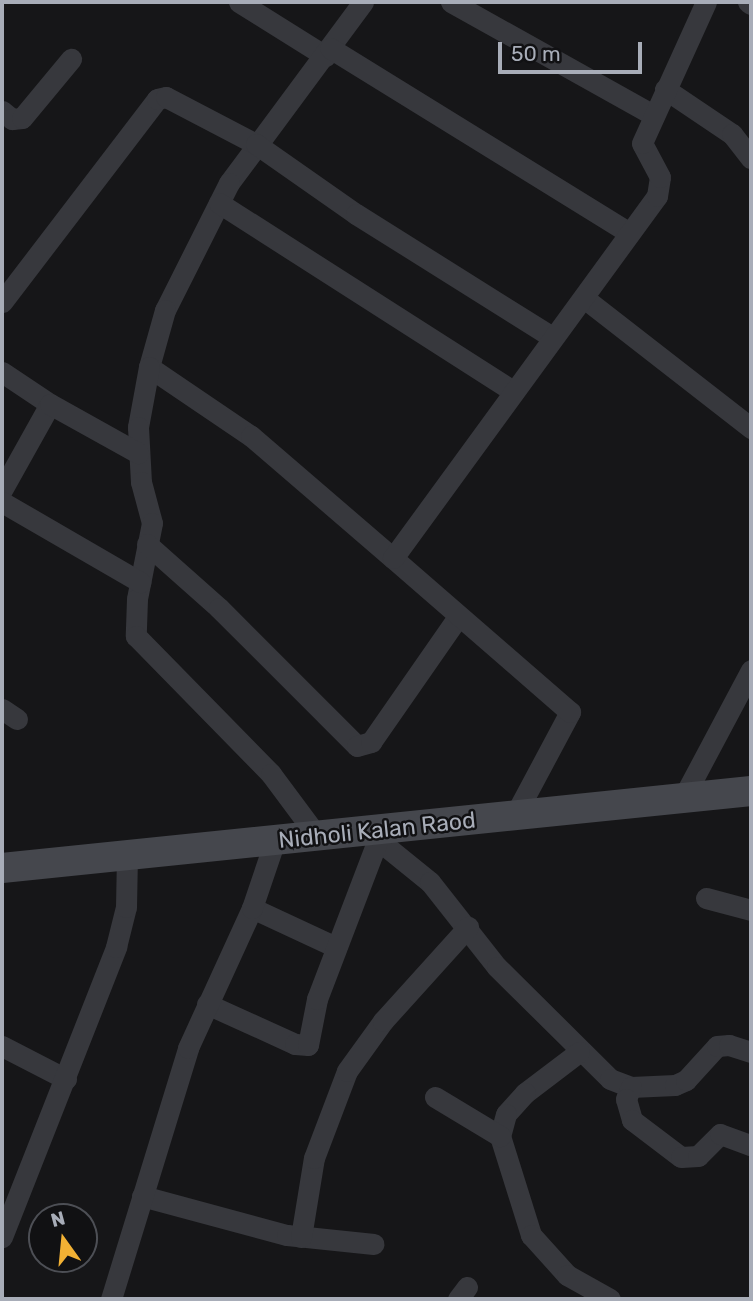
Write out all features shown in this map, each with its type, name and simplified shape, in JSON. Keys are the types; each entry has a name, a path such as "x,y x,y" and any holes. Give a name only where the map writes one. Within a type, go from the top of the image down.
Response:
{"street":[{"path":"239,2 328,52 630,233"},
{"path":"317,836 271,774 136,636 140,582 152,523 138,453 138,427 149,367 165,310 219,203 256,144 328,52 363,2"},
{"path":"451,2 653,115"},
{"path":"393,558 657,196 660,184 642,143 705,2"},
{"path":"2,111 22,118 71,59"},
{"path":"665,89 732,134 751,158"},
{"path":"2,302 157,99 173,98 256,144 356,214 552,337"},
{"path":"219,203 514,392"},
{"path":"584,298 751,428"},
{"path":"149,367 251,436 570,712 515,815"},
{"path":"2,372 50,404 138,453"},
{"path":"2,490 50,404"},
{"path":"2,502 140,582"},
{"path":"147,544 219,608 357,746 371,742 458,617"},
{"path":"683,798 751,670"},
{"name":"Nidholi Kalan Raod","path":"2,868 317,836 372,835 515,815 751,791"},
{"path":"207,1004 295,1044 308,1045 314,1010 372,835 430,882 498,967 579,1052 610,1079 631,1087 675,1086 717,1046 729,1045 751,1052"},
{"path":"111,1299 142,1196 207,1004 252,908 275,840"},
{"path":"2,1237 116,947 126,907 127,856"},
{"path":"706,898 751,910"},
{"path":"252,908 336,947"},
{"path":"301,1237 314,1158 347,1072 383,1021 468,927"},
{"path":"2,1046 66,1079"},
{"path":"579,1052 524,1093 506,1114 500,1136 531,1236 567,1275 610,1299"},
{"path":"631,1087 626,1099 632,1120 681,1157 698,1156 720,1133 751,1145"},
{"path":"435,1097 500,1136"},
{"path":"142,1196 301,1237 374,1244"}]}
